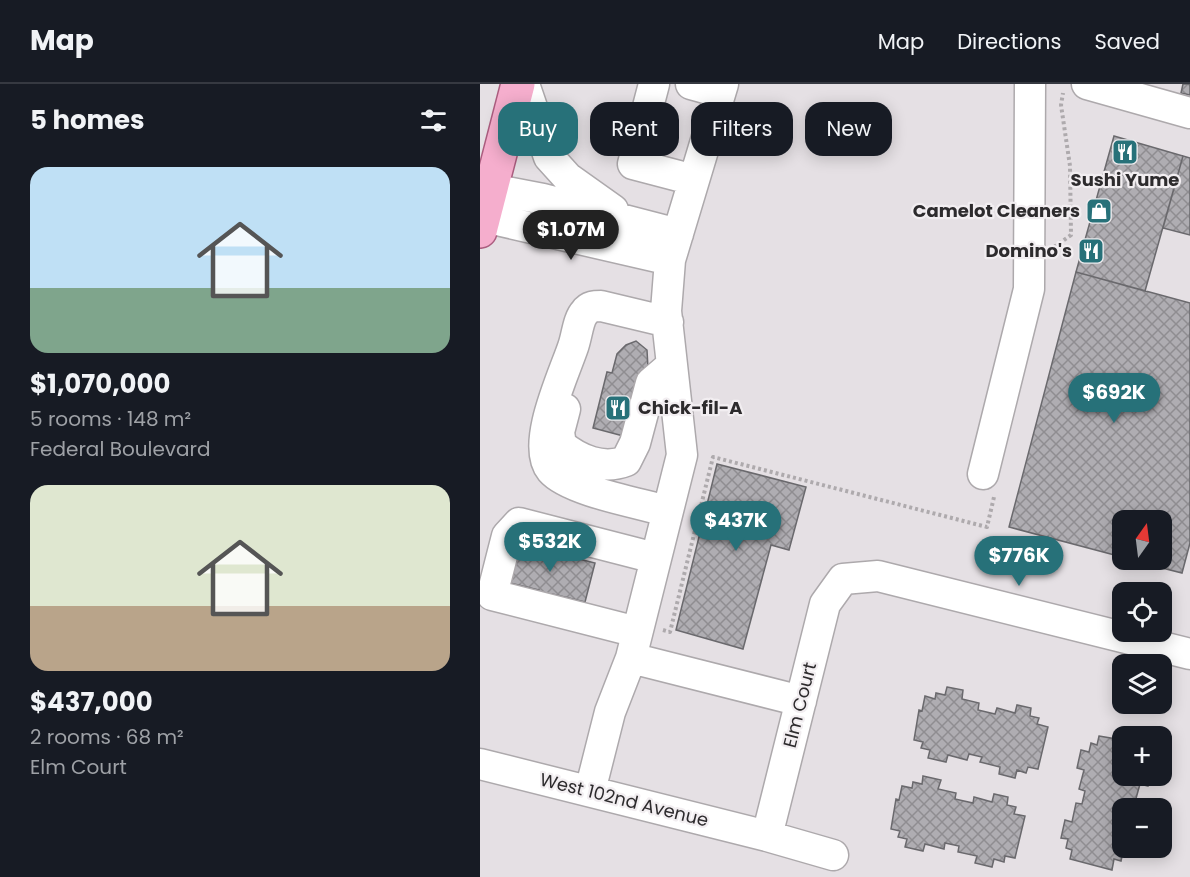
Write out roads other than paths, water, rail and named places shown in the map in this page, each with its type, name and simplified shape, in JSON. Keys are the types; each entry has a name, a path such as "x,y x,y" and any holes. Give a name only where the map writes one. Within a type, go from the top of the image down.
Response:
{"main road":[{"path":"483,208 518,84"}],"street":[{"path":"524,84 549,157 568,178 631,222 674,247"},
{"path":"654,84 633,164 694,180"},
{"path":"590,791 610,712 635,638 682,454 668,322 674,247 721,88 691,84"},
{"path":"990,480 1029,289 1030,84"},
{"path":"1087,84 1190,113"},
{"path":"483,208 631,222"},
{"path":"483,208 674,247"},
{"path":"667,511 567,483 547,464 544,445 558,382 573,347 583,313 591,307 601,306 668,322"},
{"path":"573,347 572,378 559,432 561,445 578,459 614,466 627,461 635,442 651,383 672,365"},
{"path":"655,558 519,523 507,536 492,595 635,638 801,701"},
{"name":"Elm Court","path":"767,836 825,604 843,579 878,576 1190,654"},
{"name":"West 102nd Avenue","path":"480,764 767,836 833,855"}],"place":[{"name":"Sushi Yume","path":"1125,152"},
{"name":"Camelot Cleaners","path":"1099,211"},
{"name":"Domino's","path":"1091,251"},
{"name":"Chick-fil-A","path":"618,408"}]}
